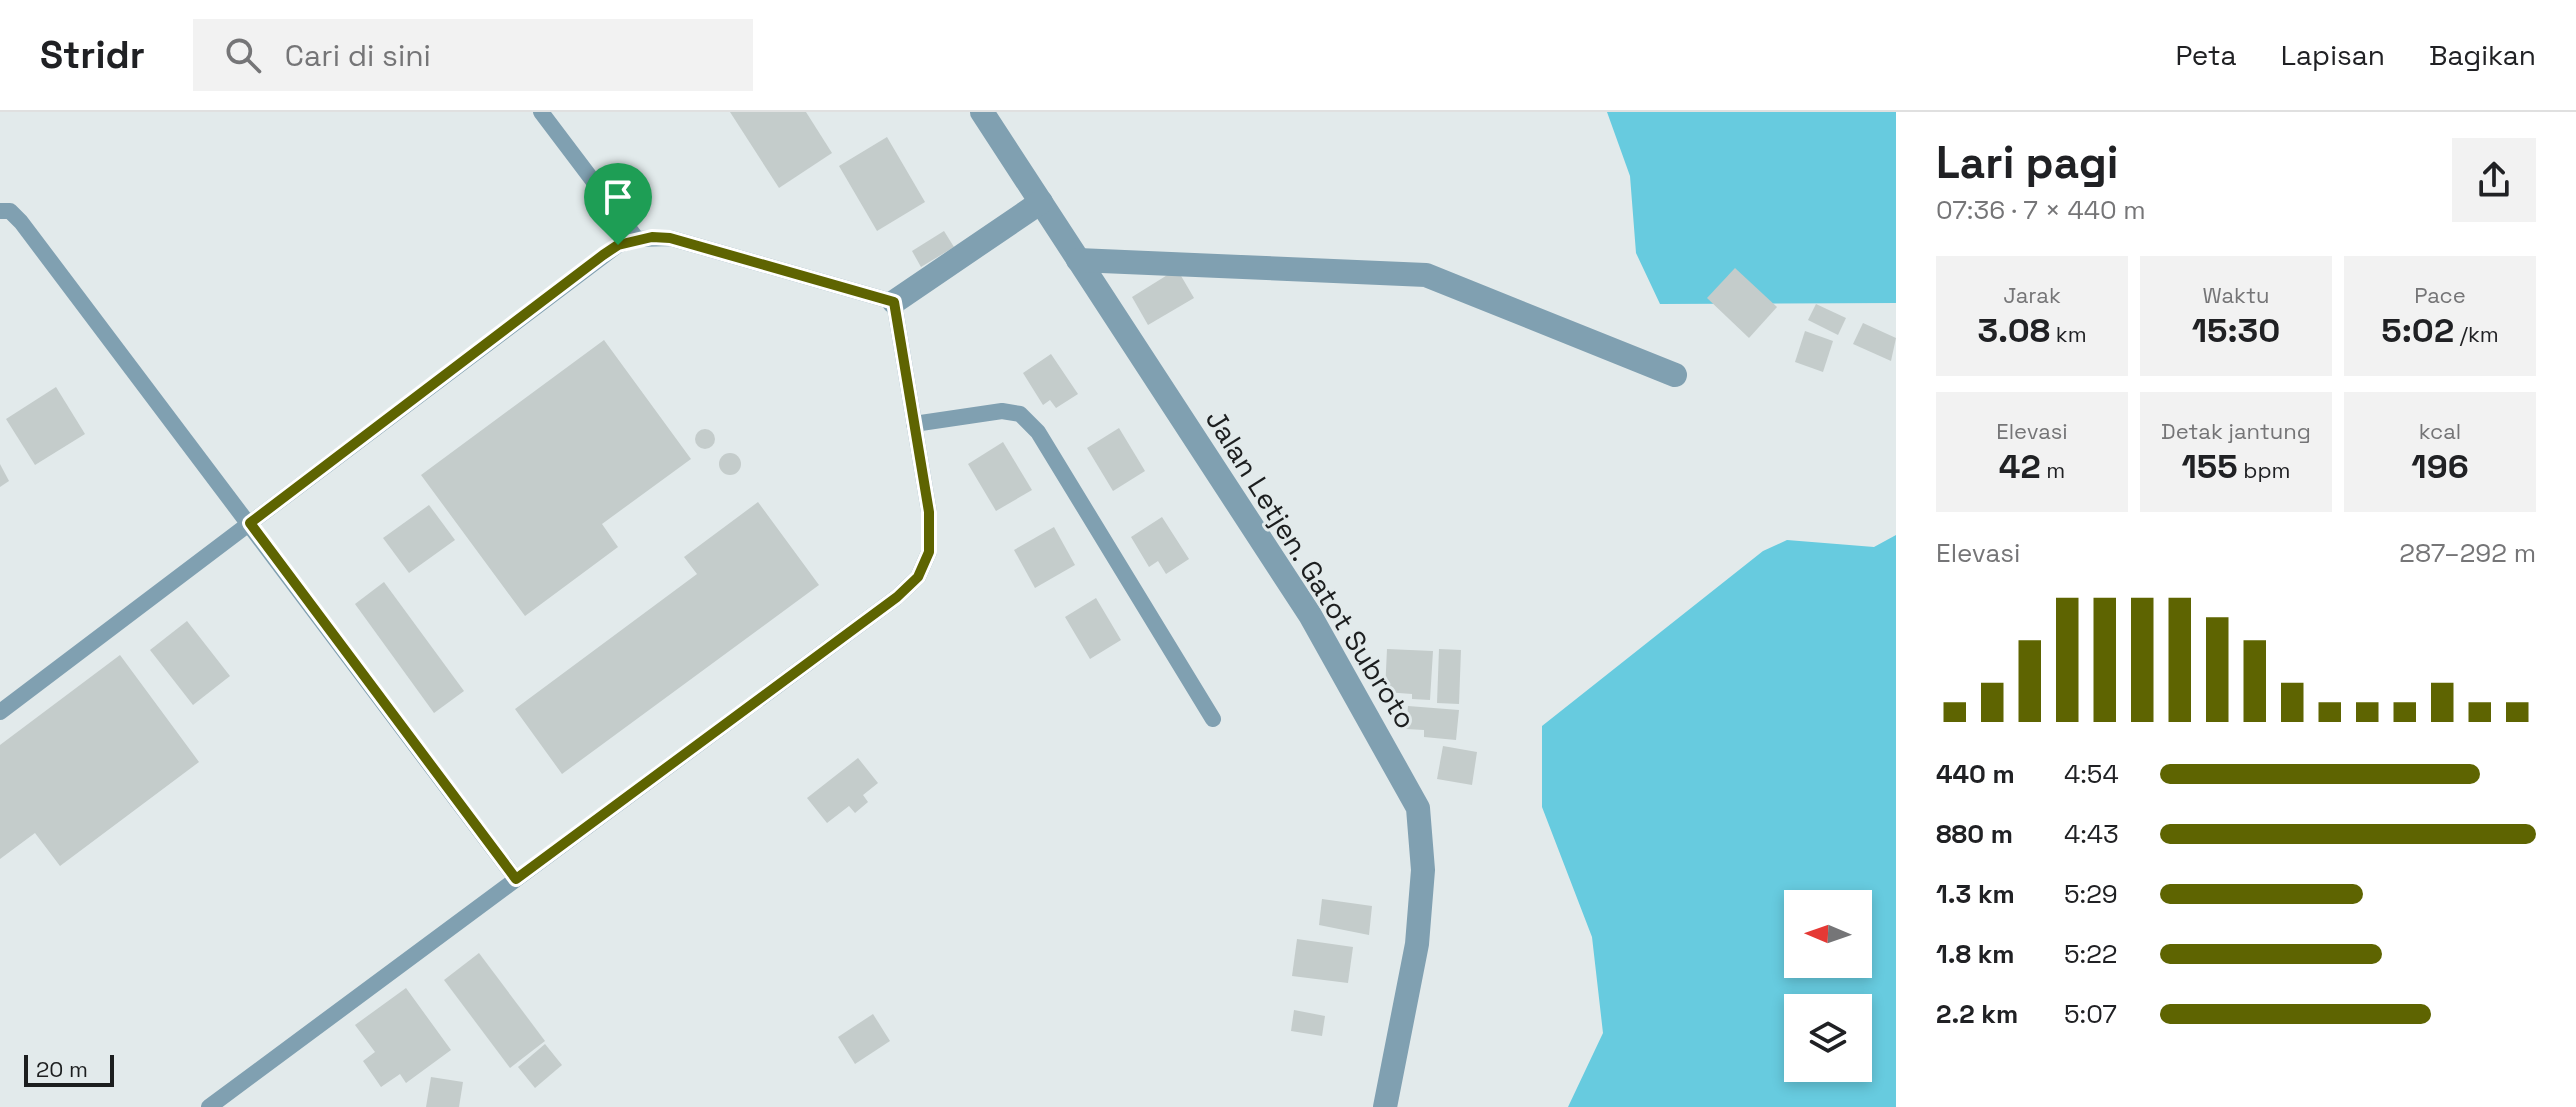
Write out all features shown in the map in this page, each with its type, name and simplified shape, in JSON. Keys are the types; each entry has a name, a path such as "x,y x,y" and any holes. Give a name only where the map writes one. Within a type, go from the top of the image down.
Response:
{"street":[{"name":"Jalan Letjen. Gatot Subroto","path":"982,112 1310,615 1418,808 1423,870 1417,944 1385,1107"},
{"path":"894,302 1041,202"},
{"path":"1078,260 1402,271 1426,275 1675,375"}],"lane":[{"path":"541,112 637,239"},
{"path":"0,211 10,211 21,222 516,879"},
{"path":"0,712 603,255 637,239 670,238 894,302 929,512 929,552 918,577 897,597 209,1107"},
{"path":"914,424 1002,411 1020,414 1038,432 1213,719"}],"shaded area":[{"path":"1607,112 1896,112 1896,303 1660,304 1636,253 1630,176"},
{"path":"1896,535 1896,1107 1568,1107 1603,1033 1592,937 1542,807 1542,726 1763,551 1787,540 1874,547"}],"building":[{"path":"730,112 806,112 832,153 779,188"},
{"path":"887,137 925,202 877,231 839,166"},
{"path":"944,231 954,247 921,267 912,251"},
{"path":"1735,268 1777,307 1749,338 1707,298"},
{"path":"1177,269 1194,298 1148,325 1132,297"},
{"path":"1816,304 1846,318 1838,335 1808,320"},
{"path":"1863,323 1896,338 1891,361 1853,344"},
{"path":"1805,331 1833,341 1823,372 1795,362"},
{"path":"604,340 691,459 602,524 618,547 525,616 421,475"},
{"path":"1051,354 1078,394 1056,408 1050,400 1043,405 1023,373"},
{"path":"56,387 85,434 35,465 6,419"},
{"path":"1119,428 1145,471 1113,491 1087,448"},
{"path":"705,429 712,432 715,439 712,446 705,449 698,446 695,439 698,432"},
{"path":"1003,442 1032,490 996,511 968,464"},
{"path":"726,453 734,453 741,464 734,475 726,475 719,468 719,460"},
{"path":"0,464 9,481 0,487"},
{"path":"758,502 819,585 562,774 515,709 697,574 684,557"},
{"path":"429,505 455,540 409,573 383,538"},
{"path":"1162,517 1189,559 1166,574 1158,561 1149,567 1131,537"},
{"path":"1054,527 1075,565 1035,588 1014,550"},
{"path":"384,582 464,691 434,713 355,604"},
{"path":"1096,598 1121,640 1090,659 1065,617"},
{"path":"187,621 230,676 193,705 150,650"},
{"path":"1387,649 1433,651 1430,700 1412,699 1412,694 1385,692"},
{"path":"1439,649 1461,650 1459,704 1437,703"},
{"path":"120,655 199,762 60,866 35,833 0,859 0,745"},
{"path":"1408,706 1459,710 1456,740 1424,737 1424,730 1406,729"},
{"path":"1443,746 1477,752 1472,785 1437,779"},
{"path":"858,758 878,783 863,795 868,802 855,813 849,806 827,823 807,798"},
{"path":"1322,899 1372,906 1369,935 1319,925"},
{"path":"1297,939 1353,947 1348,983 1292,976"},
{"path":"479,953 545,1041 510,1068 444,980"},
{"path":"406,988 451,1050 406,1083 400,1074 381,1087 363,1061 375,1052 355,1025"},
{"path":"1294,1010 1325,1016 1322,1036 1291,1031"},
{"path":"873,1014 890,1041 855,1064 838,1037"},
{"path":"545,1044 562,1065 535,1088 518,1067"},
{"path":"431,1077 463,1082 459,1107 426,1107"}],"route":[{"path":"670,238 894,302 929,512 929,552 918,577 897,597 516,879 250,523 618,245 637,239 670,238"}]}
